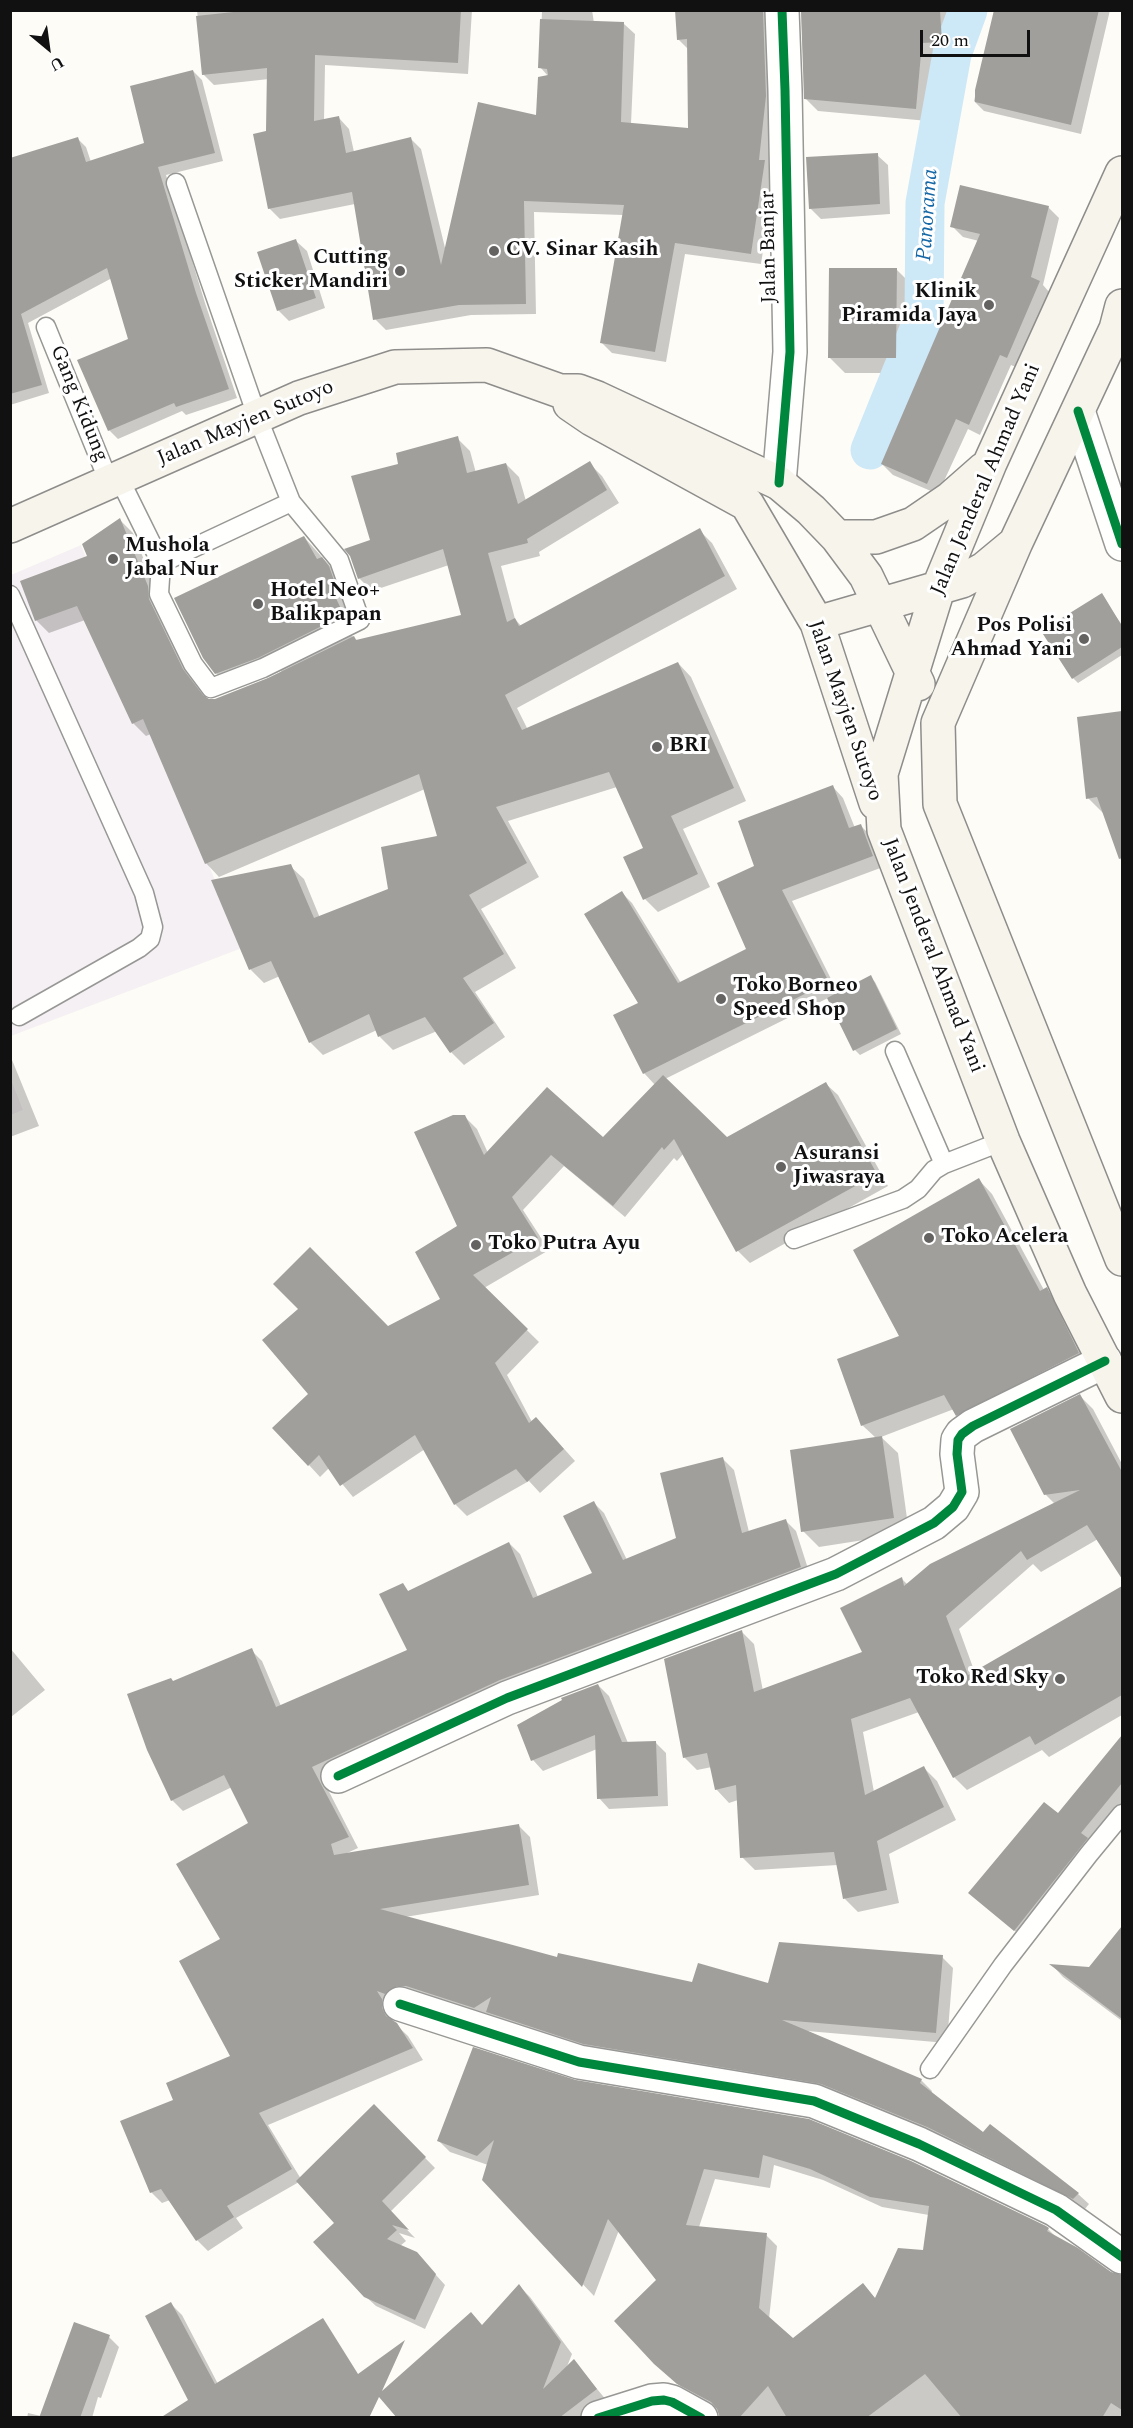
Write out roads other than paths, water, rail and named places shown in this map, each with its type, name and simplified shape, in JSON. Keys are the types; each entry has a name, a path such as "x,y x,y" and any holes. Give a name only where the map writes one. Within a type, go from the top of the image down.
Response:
{"main road":[{"name":"Jalan Jenderal Ahmad Yani","path":"1122,173 990,464 938,589 881,774 885,830 1003,1141 1070,1294 1122,1396"},
{"path":"1120,322 1016,542 938,723 940,804 1122,1259"},
{"name":"Jalan Mayjen Sutoyo","path":"10,526 298,398 395,367 487,365 560,392 578,392 597,398 779,483 812,510 837,537 866,576 938,723"},
{"name":"Jalan Mayjen Sutoyo","path":"560,392 571,405 592,420 747,504 817,623 885,830"},
{"path":"837,537 876,537 913,524 951,498 990,464"},
{"path":"817,623 962,581 984,569 1016,542"}],"street":[{"name":"Jalan Banjar","path":"779,483 790,352 782,10"},
{"path":"1078,411 1122,544"},
{"path":"339,1776 507,1698 836,1574 934,1522 953,1507 962,1492 957,1454 958,1440 962,1434 973,1426 1105,1361"},
{"path":"400,2004 579,2062 814,2101 919,2144 1056,2210 1122,2257"},
{"path":"598,2418 652,2401 663,2400 672,2402 701,2418"}],"lane":[{"path":"176,183 257,416 291,502 339,560 360,620 263,668 211,688 193,664 159,594 161,563 291,502"},
{"name":"Gang Kidung","path":"46,327 114,480 161,563"},
{"path":"10,595 144,892 153,927 150,939 139,948 19,1016"},
{"path":"896,1051 944,1164"},
{"path":"794,1239 903,1199 918,1189 934,1170 944,1164 1003,1141"},
{"path":"930,2069 1003,1965 1122,1814"}],"waterway":[{"name":"Panorama","path":"870,450 924,317 925,203 952,54 968,10"}],"place":[{"name":"CV. Sinar Kasih","path":"494,251"},
{"name":"Cutting Sticker Mandiri","path":"400,271"},
{"name":"Klinik Piramida Jaya","path":"989,305"},
{"name":"Mushola Jabal Nur","path":"113,559"},
{"name":"Hotel Neo+ Balikpapan","path":"258,604"},
{"name":"Pos Polisi Ahmad Yani","path":"1084,639"},
{"name":"BRI","path":"657,747"},
{"name":"Toko Borneo Speed Shop","path":"721,999"},
{"name":"Asuransi Jiwasraya","path":"781,1167"},
{"name":"Toko Acelera","path":"929,1238"},
{"name":"Toko Putra Ayu","path":"476,1245"},
{"name":"Toko Red Sky","path":"1060,1679"}]}
